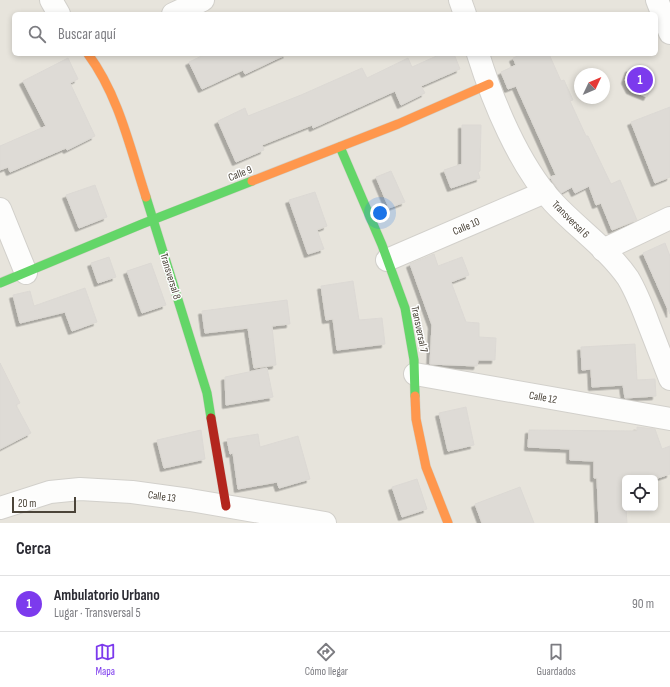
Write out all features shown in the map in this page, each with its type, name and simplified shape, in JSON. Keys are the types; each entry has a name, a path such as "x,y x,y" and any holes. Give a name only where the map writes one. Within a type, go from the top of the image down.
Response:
{"street":[{"path":"51,0 58,12"},
{"path":"177,12 203,0"},
{"path":"460,0 464,12"},
{"path":"657,0 670,33"},
{"name":"Transversal 8","path":"90,56 98,66 118,108 207,392 226,506"},
{"name":"Transversal 6","path":"479,56 516,147 534,178 557,206 616,263 628,279 639,299 670,379"},
{"name":"Calle 9","path":"0,283 154,219 398,124 489,84"},
{"name":"Transversal 7","path":"340,146 387,260 404,308 410,333 415,374 416,419 419,437 426,467 448,523"},
{"name":"Calle 10","path":"387,260 545,192"},
{"path":"0,209 26,273"},
{"path":"603,250 670,218"},
{"name":"Calle 12","path":"415,374 670,419"},
{"name":"Calle 13","path":"0,508 50,492 80,488 132,492 326,523"},
{"path":"0,508 9,523"}],"shaded area":[{"path":"0,0 670,0 670,523 0,523"}],"building":[{"path":"202,56 283,56 245,74 243,70 202,89 189,62"},
{"path":"437,56 455,56 460,69 421,86 425,93 401,105 395,91 313,128 312,125 262,145 264,150 236,162 218,121 245,108 248,116 301,95 362,68 367,78 408,58 412,67"},
{"path":"518,56 550,56 561,81 564,80 573,100 570,101 611,184 620,180 637,220 612,230 601,203 596,205 589,186 575,193 572,187 561,193 550,177 556,175 516,86 508,89 501,72 516,65 513,58"},
{"path":"68,58 78,79 70,83 95,136 67,150 66,148 10,172 8,167 0,170 0,146 46,126 23,81"},
{"path":"640,65 650,69 655,79 647,97 630,90 625,80 629,69"},
{"path":"670,107 670,177 655,183 631,122"},
{"path":"462,125 481,125 480,171 478,172 480,178 451,188 444,170 462,164"},
{"path":"391,171 405,202 389,208 376,177"},
{"path":"95,185 107,217 79,228 66,195"},
{"path":"315,192 327,226 317,230 324,249 308,254 289,200"},
{"path":"665,243 670,256 670,314 643,253"},
{"path":"434,254 438,266 462,257 469,275 451,282 466,322 479,323 479,337 496,338 495,360 478,360 477,366 430,364 432,325 410,264"},
{"path":"109,257 116,277 98,283 91,263"},
{"path":"151,263 166,305 142,313 127,271"},
{"path":"353,281 359,320 382,318 385,344 337,350 333,319 326,320 321,286"},
{"path":"85,288 97,322 72,331 65,312 20,323 13,295 30,291 34,306"},
{"path":"287,300 290,324 272,326 276,365 254,368 248,328 205,333 202,311"},
{"path":"635,344 637,380 655,379 656,396 625,398 623,385 592,387 591,369 582,370 581,347"},
{"path":"0,363 20,403 16,405 31,433 0,449"},
{"path":"267,368 273,397 226,405 225,377"},
{"path":"466,407 474,445 448,451 439,413"},
{"path":"637,427 655,429 662,449 670,446 670,474 658,478 658,475 622,475 622,511 626,511 627,523 599,523 597,478 594,478 594,461 570,460 570,449 528,447 529,430 637,431"},
{"path":"201,430 205,459 164,468 157,440"},
{"path":"258,434 260,447 298,436 310,479 279,488 277,482 238,489 233,453 230,454 227,439"},
{"path":"417,479 427,509 402,517 392,487"},
{"path":"520,487 534,523 482,523 475,504"}],"traffic: fast":[{"path":"340,147 382,245 405,308 414,360 415,396"},
{"path":"0,283 142,224 252,181"},
{"path":"146,197 207,393 211,418"}],"traffic: slow":[{"path":"89,56 99,70 116,105 146,197"},
{"path":"252,181 398,124 489,84"},
{"path":"415,396 416,419 426,467 448,523"}],"traffic: jam":[{"path":"211,418 226,506"}],"place":[{"name":"Ambulatorio Urbano","path":"640,80"}]}
